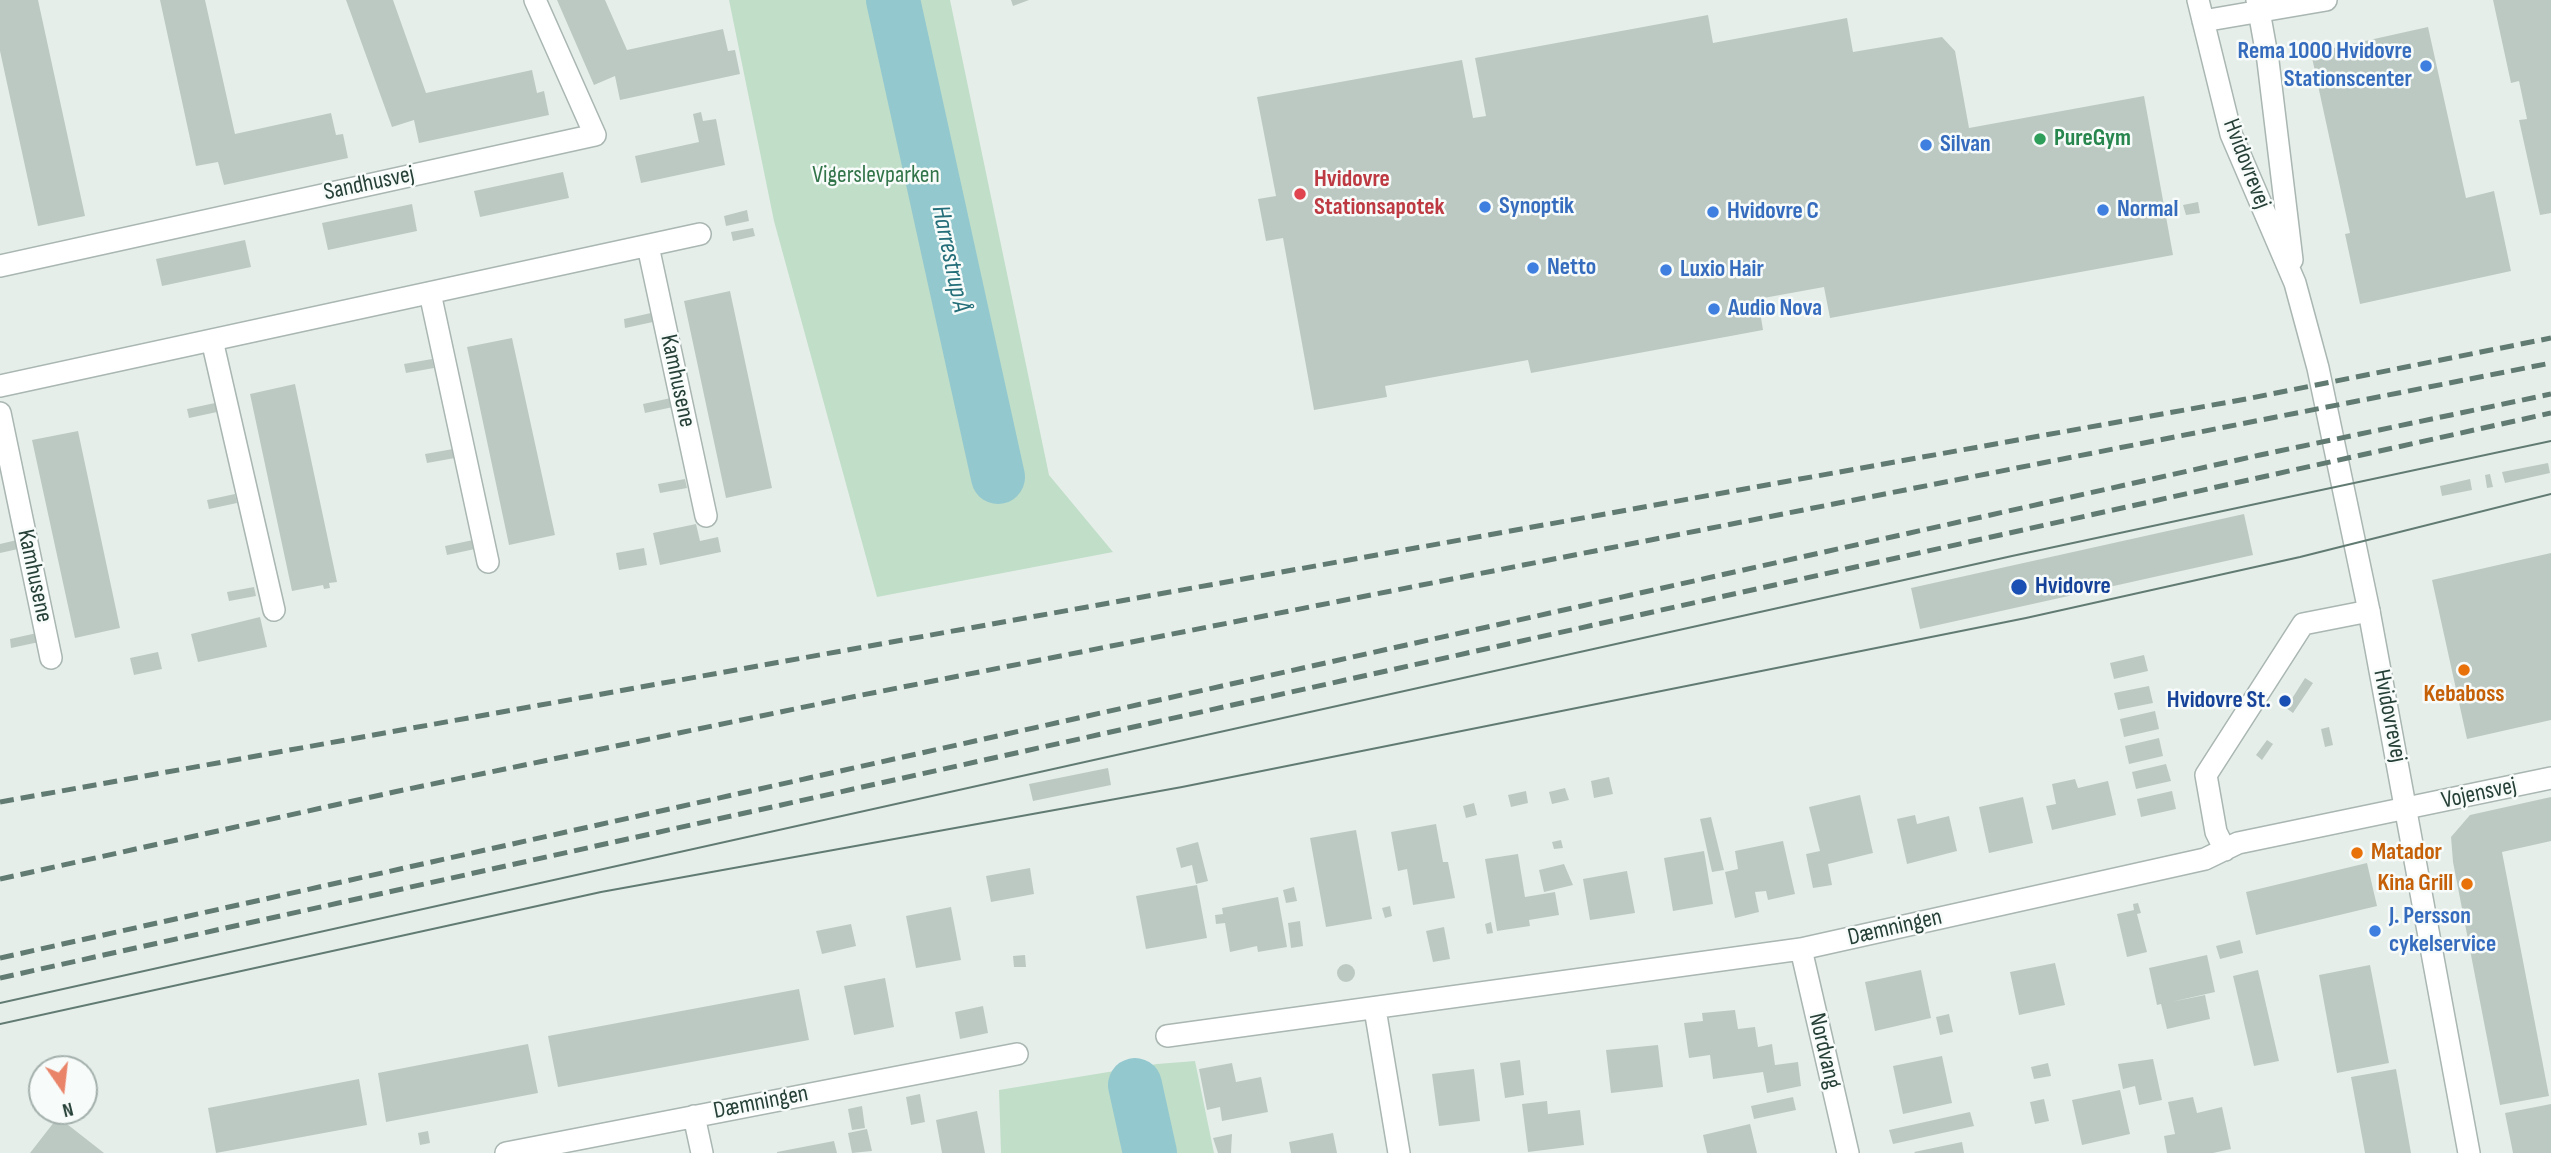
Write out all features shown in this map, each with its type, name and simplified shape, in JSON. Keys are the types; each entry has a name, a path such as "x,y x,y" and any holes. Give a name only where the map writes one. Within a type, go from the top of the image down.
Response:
{"street":[{"name":"Sandhusvej","path":"0,266 595,135 535,0"},
{"path":"2200,10 2326,0"},
{"name":"Hvidovrevej","path":"2258,6 2295,283"},
{"name":"Hvidovrevej","path":"2200,10 2231,134 2295,283 2316,357 2369,611 2469,1153"},
{"path":"0,386 700,234"},
{"name":"Kamhusene","path":"648,246 706,516"},
{"path":"430,293 488,562"},
{"path":"212,340 274,610"},
{"name":"Kamhusene","path":"0,413 51,658"},
{"path":"2225,850 2216,832 2206,775 2303,624 2369,611"},
{"name":"Vojensvej","path":"2407,809 2551,778"},
{"name":"Dæmningen","path":"1167,1037 1801,949 2205,859 2238,843 2407,809"},
{"name":"Nordvang","path":"1801,949 1847,1153"},
{"path":"1375,1009 1399,1153"},
{"name":"Dæmningen","path":"506,1153 1017,1054"},
{"path":"694,1116 702,1153"}],"green space":[{"name":"Vigerslevparken","path":"729,0 950,0 1049,475 1113,552 877,597 774,221"},
{"path":"1195,1061 1214,1153 1001,1153 999,1090 1157,1064"}],"building":[{"path":"0,0 38,0 85,216 38,226 0,51"},
{"path":"160,0 205,0 235,134 331,113 336,135 343,134 348,158 224,185 218,162 196,166"},
{"path":"346,0 393,0 426,93 532,70 537,93 544,91 549,115 419,143 414,120 392,127"},
{"path":"557,0 605,0 627,50 723,29 728,51 735,50 740,74 620,100 615,76 594,85"},
{"path":"1011,0 1029,0 1013,6"},
{"path":"2493,0 2551,0 2551,213 2540,215 2519,120 2527,119 2519,81 2511,83"},
{"name":"Hvidovre C","path":"1708,15 1713,43 1847,18 1853,52 1942,37 1955,51 1969,128 2144,96 2173,255 1830,318 1824,287 1758,299 1763,330 1531,373 1528,360 1385,386 1387,397 1314,410 1283,238 1266,241 1258,199 1276,196 1257,97 1462,60 1473,118 1486,116 1475,58"},
{"path":"2428,27 2466,198 2494,191 2511,271 2360,304 2345,234 2350,233 2311,53"},
{"path":"701,112 703,121 716,119 725,165 641,183 635,156 699,142 693,114"},
{"path":"563,172 569,198 480,217 474,191"},
{"path":"2198,202 2200,213 2186,215 2183,205"},
{"path":"412,204 417,231 328,250 322,223"},
{"path":"747,210 749,221 726,226 724,216"},
{"path":"753,228 755,236 733,241 731,232"},
{"path":"245,240 251,267 162,286 156,259"},
{"path":"730,291 772,488 726,498 684,301"},
{"path":"651,313 653,322 625,328 624,319"},
{"path":"512,338 555,535 509,545 467,347"},
{"path":"432,359 434,368 406,373 404,364"},
{"path":"295,384 337,582 329,583 330,588 324,589 323,585 292,591 250,394"},
{"path":"671,398 673,407 645,413 643,404"},
{"path":"215,403 217,412 189,418 187,409"},
{"path":"78,431 120,628 75,638 32,440"},
{"path":"453,449 455,458 427,463 425,454"},
{"path":"2548,463 2550,473 2505,483 2502,472"},
{"path":"2490,474 2493,487 2487,488 2485,475"},
{"path":"685,479 687,488 660,493 658,484"},
{"path":"2470,479 2472,490 2442,496 2440,486"},
{"path":"235,494 237,503 209,509 207,500"},
{"path":"2244,514 2253,555 1920,629 1911,588"},
{"path":"696,524 700,541 718,537 721,552 660,565 653,533"},
{"path":"17,540 18,549 0,553 0,544"},
{"path":"473,540 475,549 447,555 445,546"},
{"path":"644,548 647,565 619,570 616,553"},
{"path":"2551,553 2551,720 2467,739 2432,580"},
{"path":"254,587 256,596 229,601 227,592"},
{"path":"260,617 267,647 198,662 191,634"},
{"path":"37,633 39,642 11,648 10,639"},
{"path":"158,652 162,669 134,675 130,658"},
{"path":"2144,655 2148,671 2114,679 2110,663"},
{"path":"2305,678 2313,683 2293,713 2286,708"},
{"path":"2149,686 2153,703 2118,710 2114,693"},
{"path":"2155,711 2159,729 2124,737 2120,719"},
{"path":"2329,727 2333,745 2325,747 2321,729"},
{"path":"2159,738 2163,756 2129,764 2125,746"},
{"path":"2267,740 2273,744 2262,760 2256,755"},
{"path":"2166,764 2171,781 2136,789 2132,772"},
{"path":"1108,768 1111,785 1033,801 1029,784"},
{"path":"1609,777 1613,794 1594,798 1591,781"},
{"path":"2075,779 2078,788 2108,781 2116,815 2052,830 2046,806 2056,804 2052,784"},
{"path":"1565,788 1569,800 1552,804 1549,792"},
{"path":"1526,791 1528,803 1511,807 1508,795"},
{"path":"2172,791 2176,809 2141,817 2137,799"},
{"path":"1860,795 1873,853 1828,864 1832,885 1813,888 1806,854 1820,851 1809,807"},
{"path":"2023,797 2033,843 1989,853 1979,807"},
{"path":"2551,797 2551,841 2502,852 2549,1096 2500,1105 2453,862 2451,837 2470,815"},
{"path":"1474,803 1477,815 1466,818 1463,806"},
{"path":"1915,815 1917,824 1949,816 1957,851 1907,864 1897,819"},
{"path":"1711,817 1724,870 1712,872 1700,819"},
{"path":"1436,824 1443,862 1448,862 1455,898 1413,905 1407,869 1398,871 1391,832"},
{"path":"1356,830 1372,919 1326,927 1310,838"},
{"path":"1561,840 1563,848 1554,849 1552,842"},
{"path":"1783,841 1795,894 1768,900 1766,891 1755,892 1759,912 1735,918 1725,872 1738,869 1735,851"},
{"path":"1198,842 1208,881 1196,884 1192,865 1181,868 1176,848"},
{"path":"1704,851 1713,904 1673,911 1664,858"},
{"path":"1518,854 1525,897 1555,892 1559,915 1529,920 1530,926 1497,931 1485,859"},
{"path":"2367,863 2377,906 2256,935 2246,892"},
{"path":"1564,864 1573,885 1544,892 1539,870"},
{"path":"1030,868 1034,894 991,902 986,876"},
{"path":"1627,871 1635,913 1590,920 1583,879"},
{"path":"1197,885 1207,938 1146,949 1136,896"},
{"path":"1294,887 1297,901 1286,903 1283,890"},
{"path":"1278,897 1287,947 1258,952 1257,946 1230,952 1225,923 1216,924 1215,915 1223,914 1222,908"},
{"path":"2138,903 2141,913 2137,914 2147,952 2127,957 2117,914 2134,910 2133,904"},
{"path":"1390,906 1392,916 1385,918 1382,908"},
{"path":"951,907 961,960 916,968 906,916"},
{"path":"1300,921 1303,946 1291,948 1288,923"},
{"path":"1491,922 1493,933 1487,934 1485,924"},
{"path":"851,924 856,946 822,954 816,931"},
{"path":"1444,927 1450,959 1433,962 1426,931"},
{"path":"2240,940 2243,953 2220,959 2216,946"},
{"path":"1025,955 1026,967 1014,967 1013,956"},
{"path":"2207,955 2215,992 2171,1002 2205,995 2210,1019 2167,1029 2161,1004 2157,1005 2149,968"},
{"path":"2055,963 2065,1005 2019,1015 2010,972"},
{"path":"1346,964 1352,967 1355,973 1352,979 1346,982 1340,979 1337,973 1340,967"},
{"path":"2370,965 2389,1063 2337,1073 2319,975"},
{"path":"1921,970 1931,1018 1875,1031 1865,982"},
{"path":"2258,970 2279,1061 2254,1066 2233,976"},
{"path":"885,978 894,1027 854,1035 844,986"},
{"path":"799,989 809,1040 558,1087 548,1036"},
{"path":"983,1006 988,1033 960,1039 955,1012"},
{"path":"1735,1010 1738,1029 1755,1027 1758,1047 1772,1044 1775,1065 1798,1062 1801,1086 1767,1093 1763,1072 1713,1079 1710,1055 1689,1058 1684,1023 1703,1021 1702,1013"},
{"path":"1949,1014 1953,1032 1940,1035 1936,1017"},
{"path":"528,1044 538,1093 386,1122 378,1073"},
{"path":"1658,1045 1663,1087 1611,1093 1606,1050"},
{"path":"1942,1056 1952,1103 1903,1114 1893,1066"},
{"path":"2153,1059 2162,1100 2139,1105 2135,1086 2123,1089 2118,1064"},
{"path":"1520,1060 1524,1095 1505,1098 1500,1063"},
{"path":"1232,1063 1236,1082 1261,1077 1268,1112 1222,1121 1220,1107 1207,1110 1199,1069"},
{"path":"2048,1063 2051,1076 2034,1079 2031,1067"},
{"path":"1474,1069 1480,1121 1439,1126 1432,1074"},
{"path":"2396,1069 2411,1153 2365,1153 2351,1077"},
{"path":"359,1079 367,1125 216,1153 208,1108"},
{"path":"2120,1090 2130,1134 2082,1145 2072,1100"},
{"path":"920,1094 925,1122 911,1125 906,1097"},
{"path":"1793,1097 1796,1110 1754,1119 1751,1106"},
{"path":"2193,1097 2197,1113 2222,1107 2231,1149 2213,1153 2167,1153 2164,1136 2175,1134 2168,1102"},
{"path":"2044,1099 2049,1121 2035,1124 2030,1102"},
{"path":"1547,1101 1548,1114 1580,1110 1584,1145 1528,1152 1522,1104"},
{"path":"2551,1104 2551,1153 2513,1153 2505,1113"},
{"path":"862,1106 865,1128 852,1130 848,1109"},
{"path":"977,1111 985,1153 942,1153 936,1120"},
{"path":"1970,1112 1974,1126 1893,1144 1889,1130"},
{"path":"1750,1124 1757,1153 1707,1153 1703,1135"},
{"path":"52,1125 68,1125 104,1153 30,1153"},
{"path":"867,1129 872,1151 852,1153 848,1133"},
{"path":"428,1131 430,1143 420,1145 418,1133"},
{"path":"1333,1133 1337,1153 1291,1153 1289,1142"},
{"path":"1232,1134 1231,1153 1218,1153 1213,1138"},
{"path":"834,1141 837,1153 777,1153 777,1152"},
{"path":"1962,1142 1964,1153 1914,1152"}],"waterway":[{"name":"Harrestrup Å","path":"893,0 998,477"},
{"name":"Harrestrup Å","path":"1135,1085 1150,1153"}],"tram line":[{"path":"0,1003 2012,556 2551,441"},
{"path":"0,1024 601,892 1182,787 2026,618 2300,557 2551,494"}],"railway":[{"path":"0,802 2246,399 2551,338"},
{"path":"0,879 394,792 862,695 2551,363"},
{"path":"0,958 2260,455 2551,394"},
{"path":"0,978 2551,413"}],"place":[{"name":"Rema 1000 Hvidovre Stationscenter","path":"2426,66"},
{"name":"PureGym","path":"2040,139"},
{"name":"Silvan","path":"1926,145"},
{"name":"Hvidovre Stationsapotek","path":"1300,194"},
{"name":"Synoptik","path":"1485,207"},
{"name":"Normal","path":"2103,210"},
{"name":"Hvidovre C","path":"1713,212"},
{"name":"Netto","path":"1533,268"},
{"name":"Luxio Hair","path":"1666,270"},
{"name":"Audio Nova","path":"1714,309"},
{"name":"Hvidovre","path":"2019,587"},
{"name":"Kebaboss","path":"2464,670"},
{"name":"Hvidovre St.","path":"2285,701"},
{"name":"Matador","path":"2357,853"},
{"name":"Kina Grill","path":"2467,884"},
{"name":"J. Persson cykelservice","path":"2375,931"}]}
